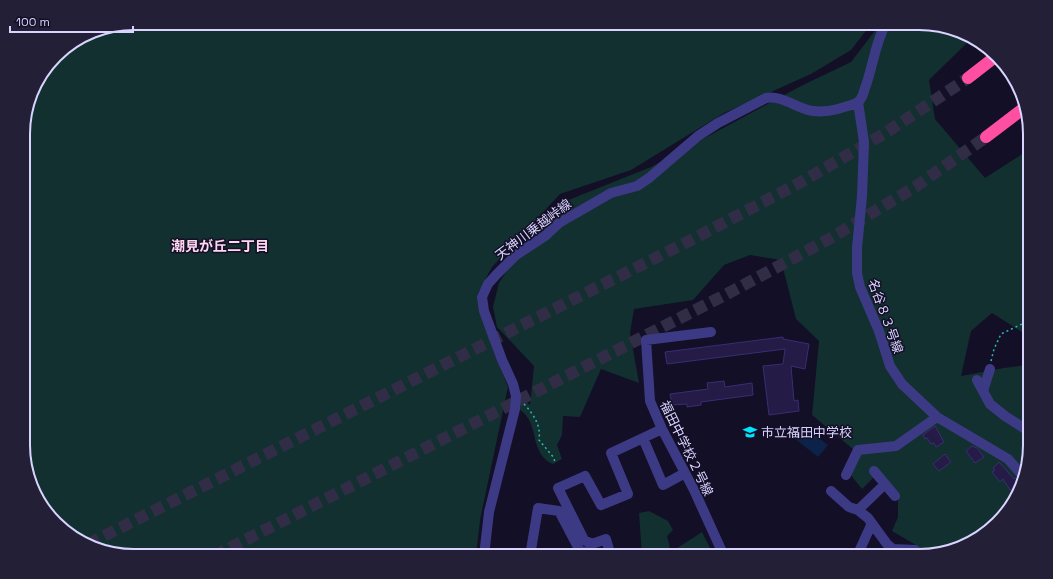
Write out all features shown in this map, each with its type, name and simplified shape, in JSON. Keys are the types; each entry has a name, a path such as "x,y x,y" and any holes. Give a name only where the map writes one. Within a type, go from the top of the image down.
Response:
{"highway":[{"path":"968,78 992,59"},
{"path":"986,137 1020,111"}],"street":[{"path":"858,102 862,96 871,72 883,30"},
{"name":"天神川乗越峠線","path":"485,549 489,512 516,409 516,396 510,376 486,321 482,301 488,284 516,255 545,236 559,223 611,193 637,186 649,178 698,136 718,123 766,98 772,97 818,112 842,108 858,102"},
{"name":"名谷８３号線","path":"858,102 864,142 862,196 857,248 857,273 860,287 879,331 890,366 902,384 937,417 1008,459 1020,469"},
{"name":"福田中学校２号線","path":"711,332 646,340 650,401 662,429 694,490 721,549"},
{"path":"983,391 990,369"},
{"path":"977,380 990,404 1023,428"},
{"path":"846,475 858,450 896,446 937,417"},
{"path":"609,549 606,539 592,544 584,540 558,488 585,476 601,505 628,494 611,453 662,429"},
{"path":"643,438 663,485 685,473"},
{"path":"874,471 895,496"},
{"path":"858,510 885,484"},
{"path":"831,491 849,507 858,510 872,523 893,549"},
{"path":"531,549 538,508 559,511 579,549"},
{"path":"860,549 872,523"}],"path":[{"path":"990,369 994,349 1001,334 1023,324"},
{"path":"516,396 533,414 538,422 540,434 539,440 554,458 555,463"}],"green space":[{"path":"134,30 867,30 851,50 811,74 724,113 631,170 560,194 492,267 477,295 494,353 508,387 480,520 477,549 127,549 114,547 88,538 76,532 56,514 47,503 38,485 31,459 30,445 30,127 38,94 51,71 60,60 71,51 94,38 114,32"},
{"path":"876,30 933,31 953,36 968,42 929,80 935,119 985,178 1023,154 1023,333 992,313 971,331 961,376 1023,366 1022,459 1015,485 1006,503 988,523 977,532 953,543 939,547 923,549 892,531 898,517 898,492 879,472 862,489 850,474 860,455 812,415 819,341 796,319 781,260 750,255 724,265 693,300 634,309 630,333 639,383 601,369 580,417 563,416 562,435 557,445 562,459 553,464 550,463 540,453 537,447 529,419 517,408 518,394 530,405 534,366 497,327 493,307 499,283 527,239 566,201 651,167 803,85 851,62"},
{"path":"649,511 668,521 673,530 667,536 670,549 642,549 639,513"},
{"path":"702,532 710,549 676,549"}],"water":[{"path":"803,426 828,445 818,457 794,438"}],"building":[{"path":"783,337 783,339 809,344 805,369 791,366 794,401 798,400 799,411 769,415 763,366 783,364 785,349 667,364 665,352"},
{"path":"724,381 725,387 752,383 753,395 701,402 701,405 687,407 687,404 672,405 670,394 708,389 707,383"},
{"path":"935,426 944,442 936,447 934,443 931,444 927,438 925,439 923,435"},
{"path":"972,446 977,448 984,457 975,463 966,451"},
{"path":"945,454 951,462 939,471 933,464"},
{"path":"999,462 1014,479 1017,479 1012,490 1010,490 1003,479 1000,482 992,472 995,470 993,468"}],"tunnel":[{"path":"95,541 695,238 803,181 887,132 968,78"},
{"path":"228,549 725,295 829,239 915,187 986,137"}],"place":[{"name":"市立福田中学校","path":"750,432"}],"district":[{"name":"潮見が丘二丁目","path":"220,246"}]}
